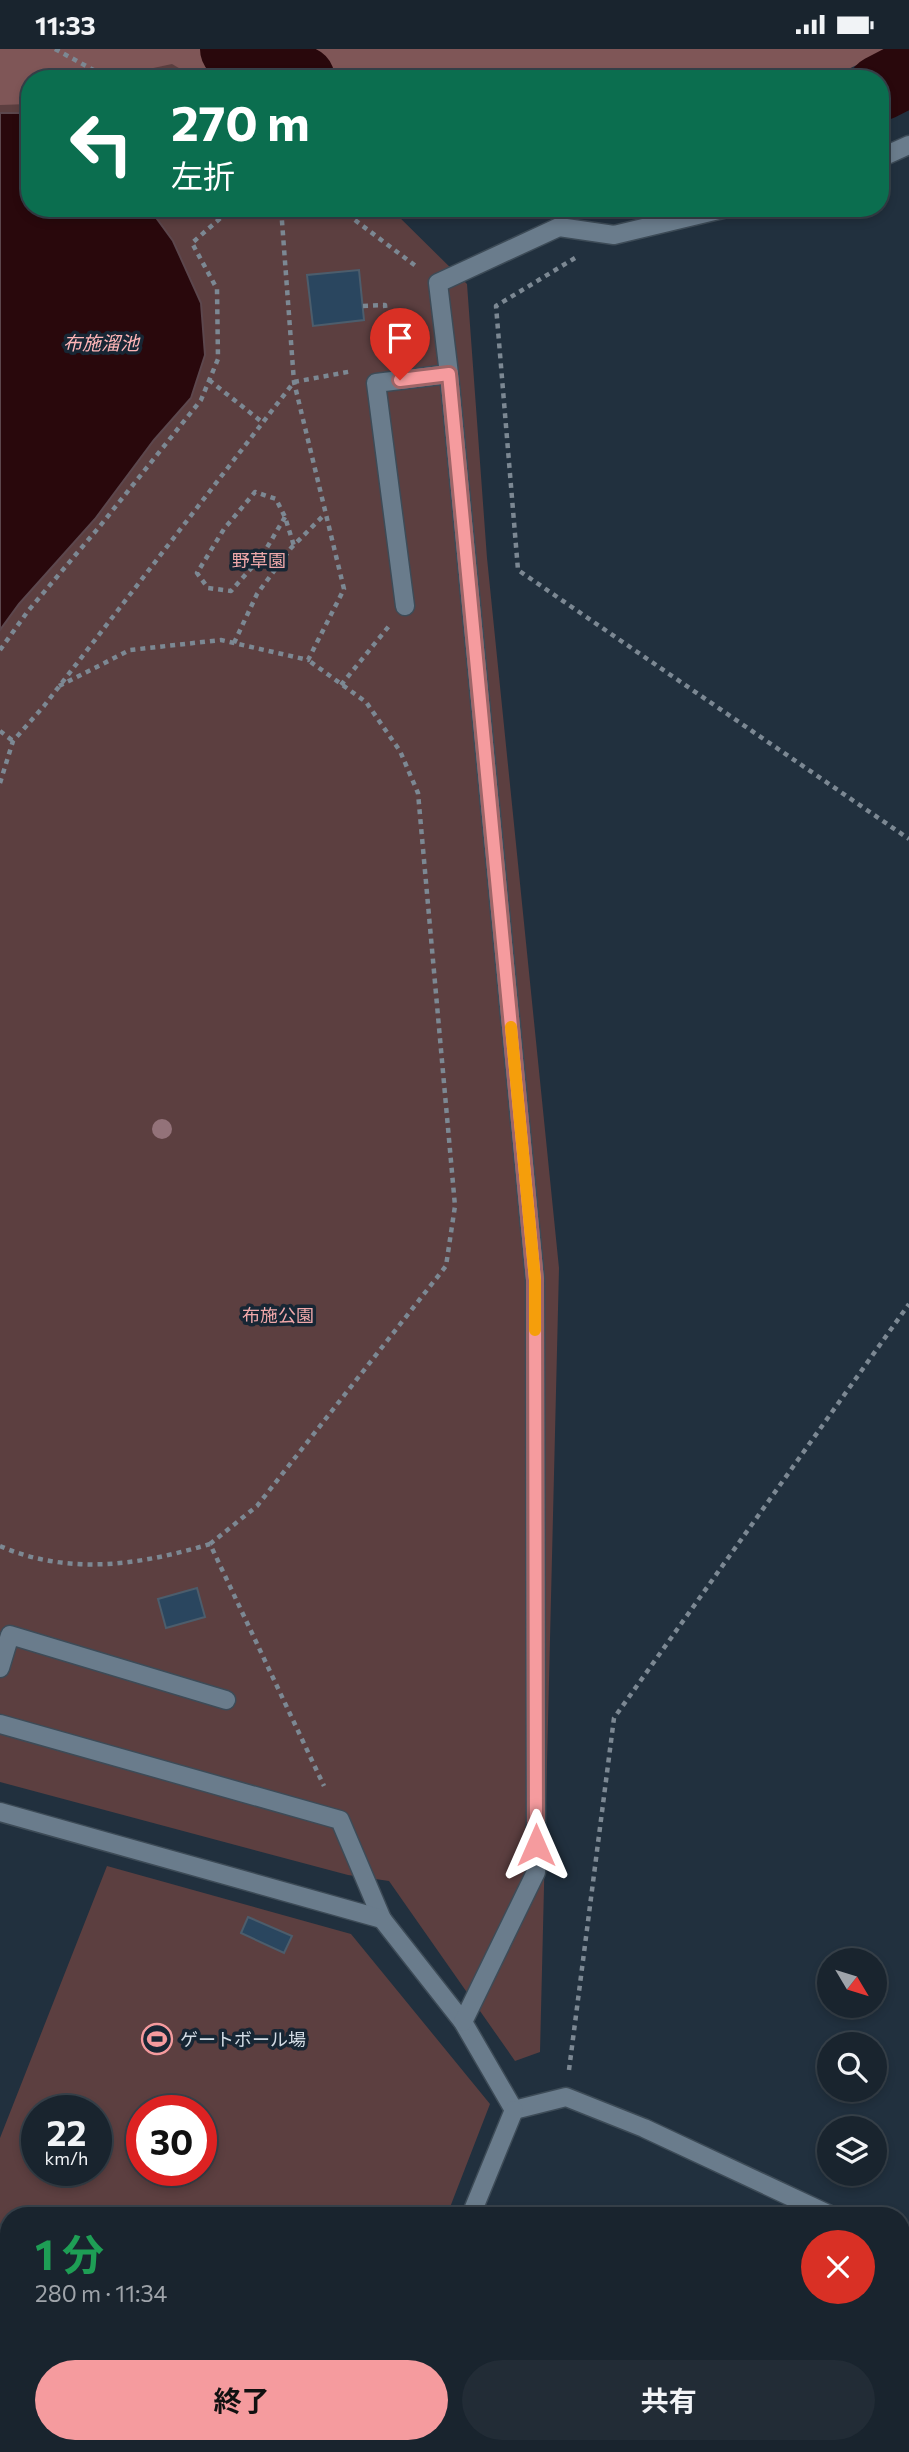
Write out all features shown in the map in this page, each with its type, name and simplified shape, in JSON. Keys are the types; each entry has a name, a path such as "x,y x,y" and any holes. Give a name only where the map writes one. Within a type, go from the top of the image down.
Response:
{"street":[{"path":"889,154 909,145"},
{"path":"463,2022 536,1872 535,1280 449,374 438,283 559,227 614,235 689,217"},
{"path":"405,606 376,383 449,374"},
{"path":"0,1668 10,1635 226,1700"},
{"path":"0,1724 340,1821 382,1919 463,2022 514,2110"},
{"path":"0,1812 382,1919"},
{"path":"514,2110 566,2097 644,2128 813,2207"},
{"path":"474,2207 514,2110"}],"path":[{"path":"55,49 94,70"},
{"path":"0,650 28,611 201,400 218,359 217,289 192,243 222,217"},
{"path":"282,217 294,382 344,589 308,660"},
{"path":"351,217 438,283"},
{"path":"614,235 496,306 518,570 909,839"},
{"path":"363,306 385,305 391,364"},
{"path":"0,783 13,741 59,686 294,382 355,371"},
{"path":"209,380 262,422"},
{"path":"285,517 262,556 231,591 208,588 197,573 223,530 255,492 276,499 285,517 294,546"},
{"path":"234,643 257,594 294,546 326,514"},
{"path":"341,685 405,606"},
{"path":"0,1546 25,1556 65,1563 132,1564 165,1558 210,1544 257,1506 446,1266 455,1206 418,793 400,751 366,702 308,660 221,640 130,650 59,686"},
{"path":"0,731 13,741"},
{"path":"566,2097 614,1719 909,1304"},
{"path":"210,1544 340,1821"}],"green space":[{"name":"布施公園","path":"0,49 173,64 183,70 21,70 21,217 399,217 467,284 487,558 559,1268 540,2052 515,2061 389,1881 348,1875 0,1782"},
{"path":"107,1866 351,1934 490,2104 450,2207 0,2207 0,2138"}],"shaded area":[{"path":"0,49 891,49 846,70 182,70 172,64 144,70 21,70 21,104 0,105"}],"water":[{"name":"布施溜池","path":"0,113 21,113 21,217 156,217 173,241 201,303 205,355 191,398 154,440 95,519 19,604 0,630"}],"building":[{"path":"359,270 364,320 313,326 307,275"},
{"path":"197,1588 205,1617 166,1628 158,1599"},
{"path":"248,1917 292,1936 284,1953 241,1933"}],"waterway":[{"path":"233,49 281,70"},
{"path":"889,83 909,73"}],"slow traffic":[{"path":"511,1027 535,1280 535,1330"}],"place":[{"name":"ゲートボール場","path":"157,2039"}],"route":[{"path":"400,380 449,374 535,1280 536,1845"}],"park label":[{"name":"野草園","path":"259,560"}]}
